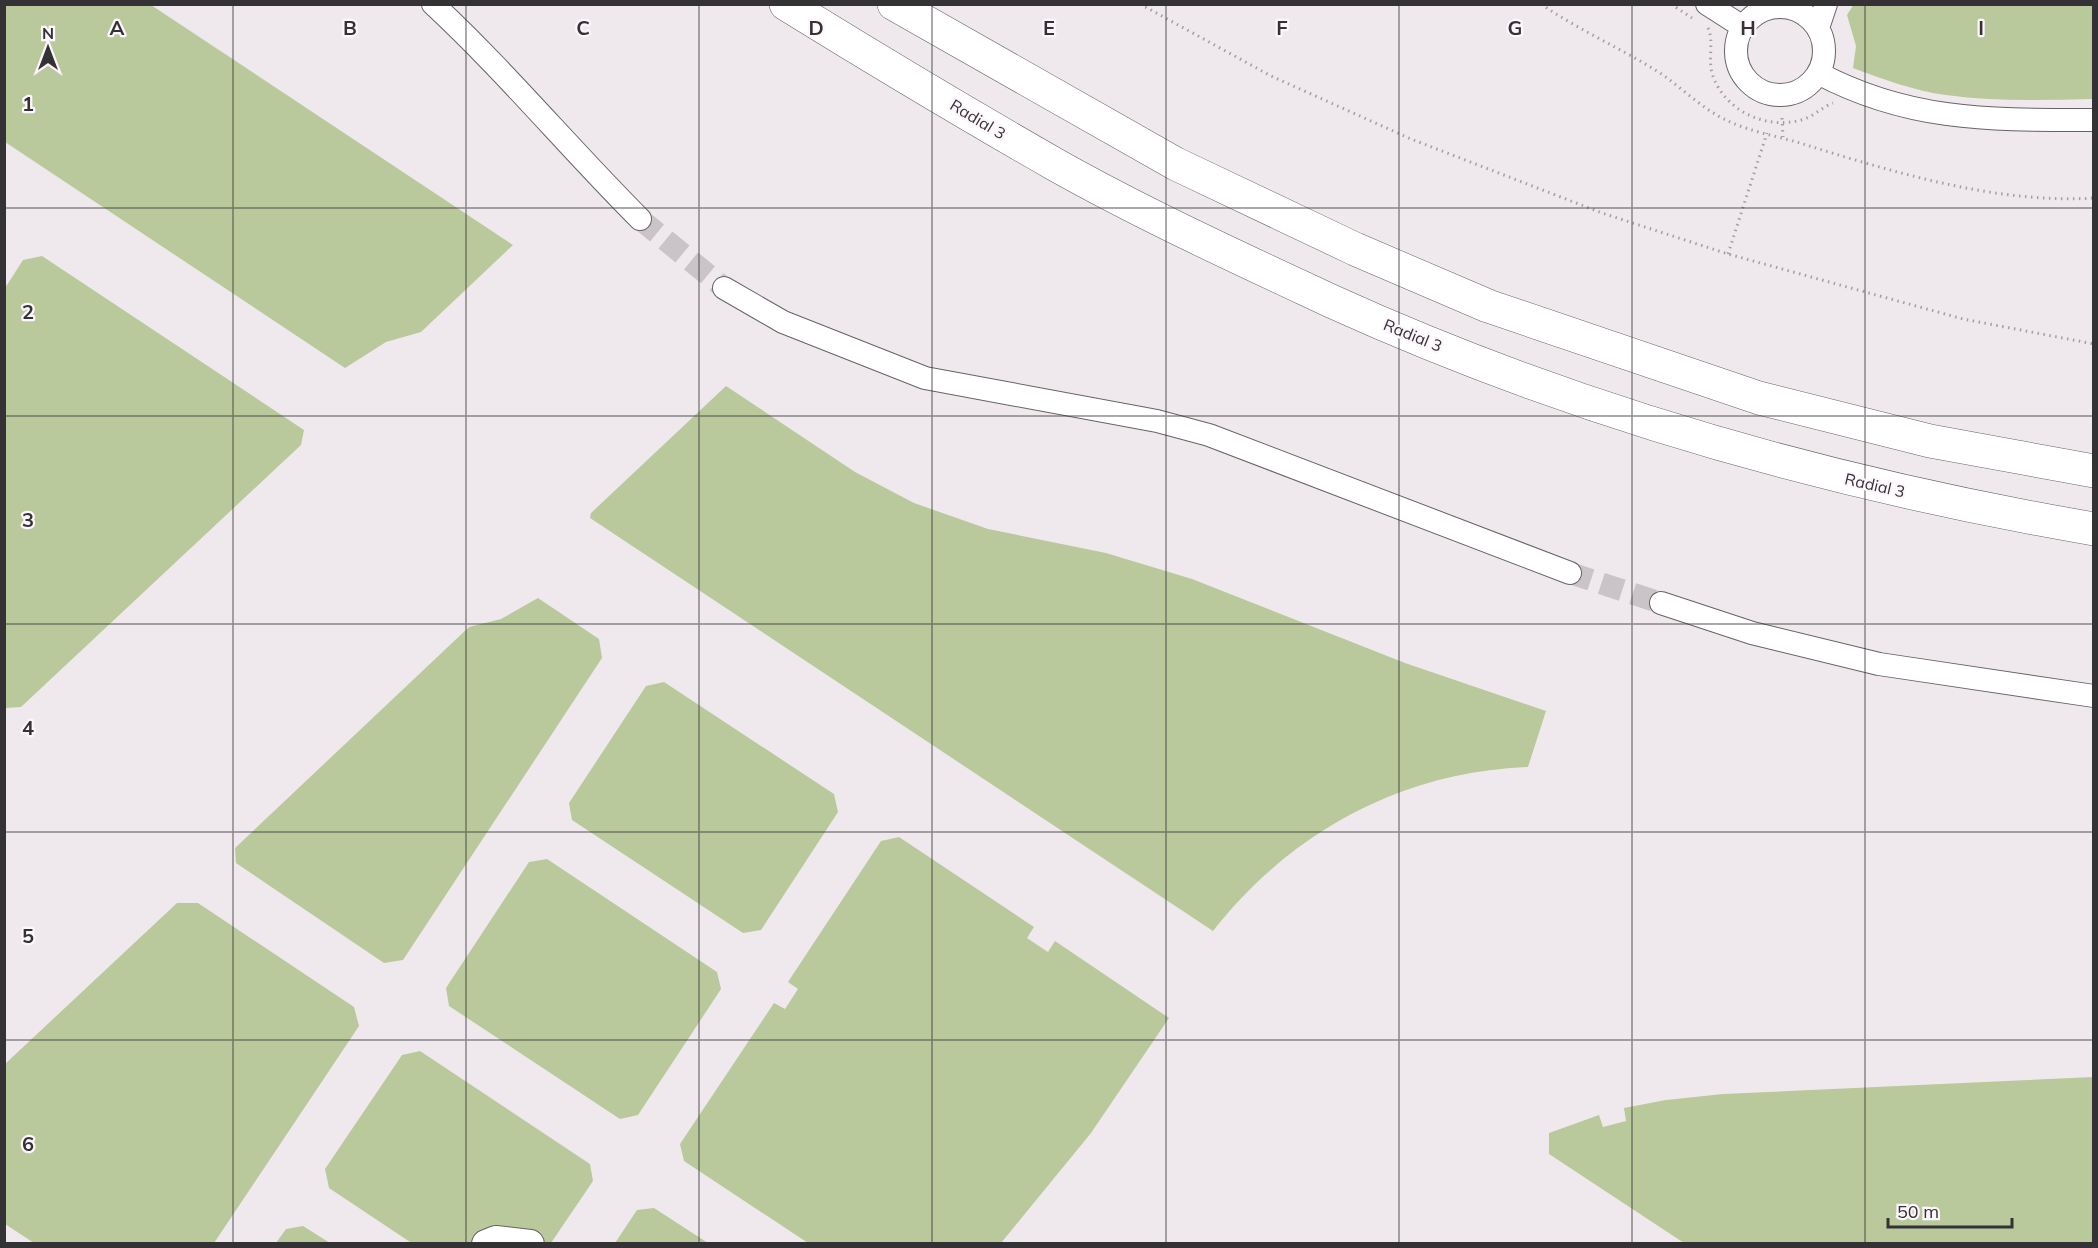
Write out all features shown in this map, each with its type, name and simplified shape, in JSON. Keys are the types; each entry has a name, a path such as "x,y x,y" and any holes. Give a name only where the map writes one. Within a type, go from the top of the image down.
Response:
{"highway":[{"name":"Radial 3","path":"786,4 1059,166 1334,302 1471,359 1615,411 1801,468 1986,511 2094,529"},
{"path":"894,4 1176,164 1355,249 1488,306 1759,398 1930,441 2094,471"}],"main road":[{"path":"486,1244 496,1240 530,1244"}],"street":[{"path":"433,4 473,42 585,164 640,219"},
{"path":"1707,4 1743,27"},
{"path":"1818,28 1826,4"},
{"path":"1791,6 1810,19 1818,28 1824,50 1818,73 1809,84 1783,95 1757,88 1746,79 1739,67 1738,40 1743,27 1752,17 1763,10 1791,6"},
{"path":"1818,73 1860,92 1910,108 1965,118 2094,120"},
{"path":"724,288 783,322 925,378 1157,421 1209,435 1570,573"},
{"path":"1662,603 1752,633 1879,664 2094,696"}],"path":[{"path":"1140,4 1271,76 1411,139 1602,213 1728,254 1963,319 2094,344"},
{"path":"1541,4 1567,22 1610,43 1664,76 1727,121 1957,185 2023,197 2094,198"},
{"path":"1782,118 1783,138"},
{"path":"1728,254 1767,133"}],"green space":[{"path":"1854,4 2093,5 2093,99 2001,100 1946,95 1911,88 1853,68 1856,46 1847,15"},
{"path":"4,5 151,5 513,245 421,332 386,342 345,368 5,142"},
{"path":"42,256 304,430 301,445 21,707 5,708 5,288 23,260"},
{"path":"726,386 855,472 914,503 988,529 1106,553 1192,579 1405,663 1546,711 1528,767 1481,771 1436,781 1393,795 1352,814 1313,837 1277,864 1213,931 590,518 591,513"},
{"path":"538,598 599,639 602,658 403,960 384,963 236,863 235,848 469,627 501,619"},
{"path":"664,682 834,794 838,812 761,930 743,933 572,820 569,803 646,686"},
{"path":"899,837 1034,927 1027,938 1048,952 1055,941 1169,1018 1091,1133 1001,1243 808,1243 684,1161 680,1144 774,1003 785,1009 798,989 788,982 881,841"},
{"path":"547,859 717,972 721,989 638,1115 620,1119 449,1006 446,988 529,862"},
{"path":"177,903 198,903 354,1007 359,1026 214,1243 34,1243 5,1224 5,1064"},
{"path":"420,1051 590,1164 593,1181 551,1243 413,1244 329,1188 325,1169 402,1055"},
{"path":"2093,1077 2093,1243 1684,1243 1549,1154 1549,1133 1599,1115 1603,1127 1626,1121 1624,1108 1666,1100 1723,1094"},
{"path":"654,1208 708,1243 615,1243 637,1210"},
{"path":"303,1226 330,1243 276,1243 286,1229"}],"tunnel":[{"path":"640,219 724,288"},
{"path":"1570,573 1661,603"}]}
